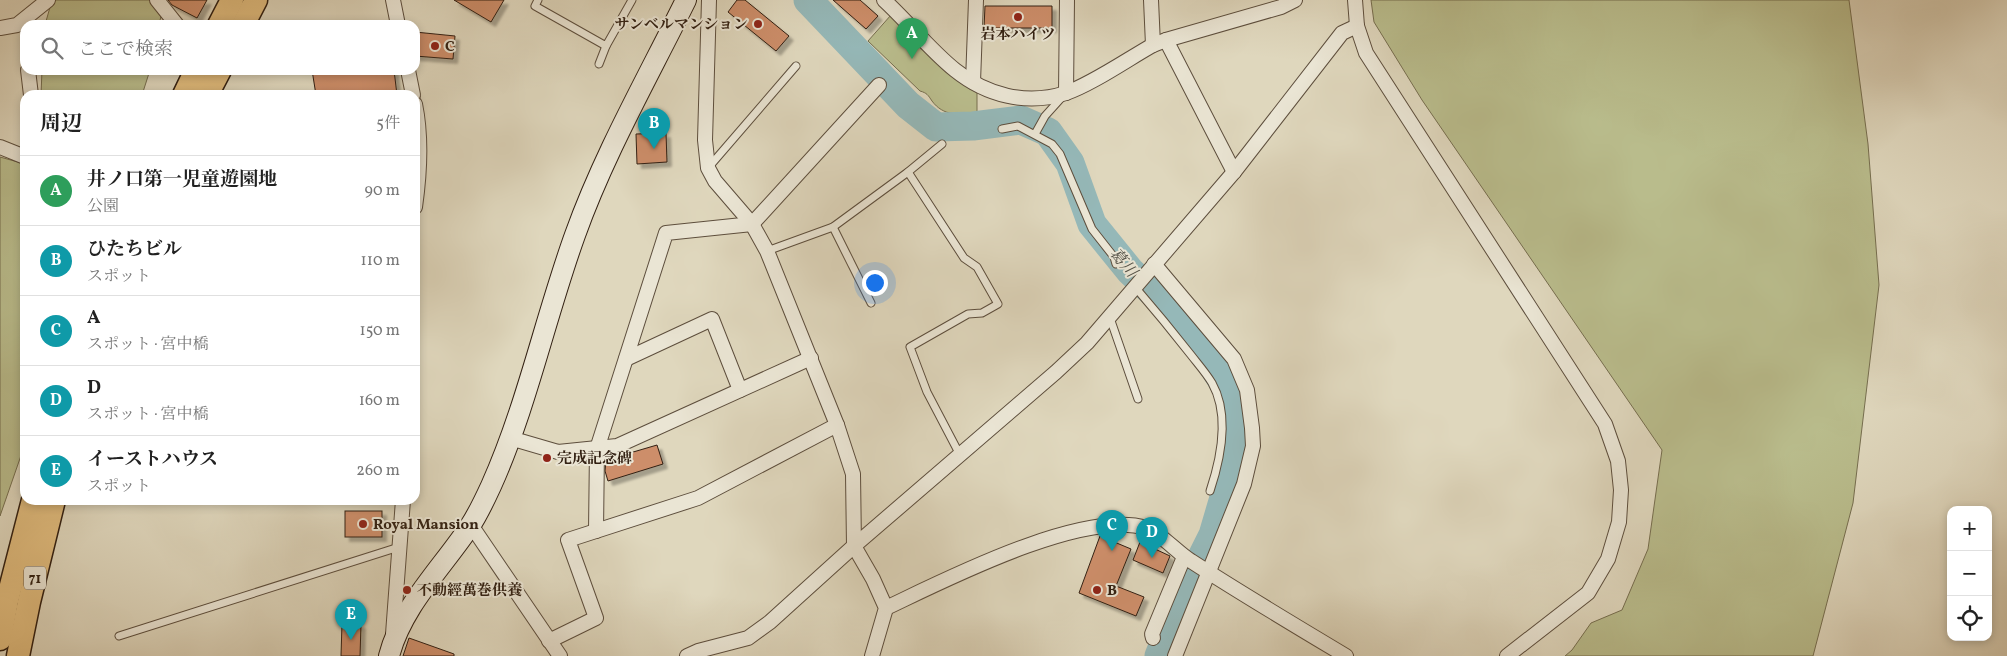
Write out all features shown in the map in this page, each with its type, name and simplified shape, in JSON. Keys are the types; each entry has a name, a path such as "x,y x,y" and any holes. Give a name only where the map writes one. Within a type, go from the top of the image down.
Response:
{"main road":[{"path":"222,20 232,0"},
{"path":"246,20 256,0"},
{"path":"186,90 194,75"},
{"name":"71","path":"0,639 32,505"},
{"name":"71","path":"18,656 53,505"}],"street":[{"path":"23,20 48,0"},
{"path":"157,0 173,20"},
{"path":"393,0 397,20"},
{"path":"390,649 404,616 471,524 491,486 510,438 574,237 593,189 686,0"},
{"path":"709,0 705,140 708,168 715,181 752,224 767,251 837,425 853,474 854,546 873,579 886,608 872,656"},
{"path":"884,0 899,6 954,69 994,93 1014,98 1042,98 1066,93 1153,45 1280,7 1295,0"},
{"path":"973,82 976,0"},
{"path":"1066,93 1067,0"},
{"path":"1151,0 1153,45"},
{"path":"1355,0 1357,26 1366,53 1605,424 1618,461 1620,490 1619,522 1608,559 1588,593 1507,656"},
{"path":"0,28 17,25 20,22"},
{"path":"687,656 698,651 748,638 770,622 854,546 1056,372 1087,343 1234,172 1342,32 1357,26"},
{"path":"1166,40 1234,172"},
{"path":"29,75 30,90"},
{"path":"409,75 412,90"},
{"path":"596,531 597,449 666,233 752,224 879,85"},
{"path":"0,147 20,155"},
{"path":"1154,264 1234,359 1247,390 1251,408 1253,446 1244,484 1175,656"},
{"path":"626,359 712,319 740,390"},
{"path":"510,438 558,452 618,446 811,358"},
{"path":"549,641 596,618 568,540 698,498 837,425"},
{"path":"390,649 403,505"},
{"path":"471,524 560,656"},
{"path":"886,608 1014,550 1078,530 1114,524 1148,528 1184,557 1346,656"},
{"path":"1153,638 1152,634 1184,557"}],"lane":[{"path":"538,0 535,6 606,46"},
{"path":"599,64 606,46 632,0"},
{"path":"708,168 796,66"},
{"path":"1035,134 1045,116 1066,93"},
{"path":"1002,129 1018,126 1052,144 1060,154 1092,229 1114,257 1116,264"},
{"path":"767,251 833,227 908,172 942,144"},
{"path":"908,172 964,258 977,267 998,304 982,314 968,314 910,347 927,392 960,455"},
{"path":"833,227 871,303"},
{"path":"1136,286 1212,383 1219,405 1222,437 1219,464 1210,491"},
{"path":"1110,317 1138,399"},
{"path":"119,636 399,547"}],"green space":[{"path":"52,0 157,0 161,16 160,20 46,20"},
{"path":"1371,0 1849,0 1868,144 1879,285 1853,503 1813,656 1565,656 1572,650 1591,623 1622,610 1648,549 1662,450 1422,100 1374,22"},
{"path":"891,15 977,90 977,112 952,114 941,110 927,94 920,91 868,41"},
{"path":"42,75 148,75 144,90 41,90"},
{"path":"0,157 20,163 20,458 0,516"}],"building":[{"path":"168,0 207,0 197,18 172,5"},
{"path":"454,0 504,0 491,22"},
{"name":"サンベルマンション","path":"737,0 745,0 789,36 776,51 728,12"},
{"path":"833,0 860,0 878,16 866,29"},
{"name":"岩本ハイツ","path":"985,6 1052,6 1052,28 984,28"},
{"name":"C","path":"420,32 455,36 453,59 420,56"},
{"path":"313,75 395,75 396,90 315,90"},
{"path":"666,133 667,162 637,164 636,134"},
{"path":"657,445 663,464 608,481 605,471 606,460"},
{"name":"Royal Mansion","path":"345,511 382,511 382,537 345,537"},
{"path":"1100,536 1131,549 1116,586 1144,597 1136,616 1079,593"},
{"path":"1140,542 1170,556 1163,573 1133,560"},
{"path":"342,623 361,624 360,656 341,656"},
{"path":"409,638 454,654 454,656 403,656"}],"waterway":[{"name":"葛川","path":"808,0 908,105 936,127 973,126 1021,120 1048,132 1070,163 1092,224 1130,271 1164,303 1206,355 1228,390 1236,419 1236,440 1228,484 1213,535 1186,589 1159,656"}],"place":[{"name":"岩本ハイツ","path":"1018,17"},
{"name":"サンベルマンション","path":"758,24"},
{"name":"C","path":"435,46"},
{"name":"井ノ口第一児童遊園地","path":"912,59"},
{"name":"ひたちビル","path":"654,149"},
{"name":"完成記念碑","path":"547,458"},
{"name":"Royal Mansion","path":"363,524"},
{"name":"A","path":"1112,551"},
{"name":"D","path":"1152,558"},
{"name":"不動經萬巻供養","path":"407,590"},
{"name":"B","path":"1097,590"},
{"name":"イーストハウス","path":"351,640"}]}
